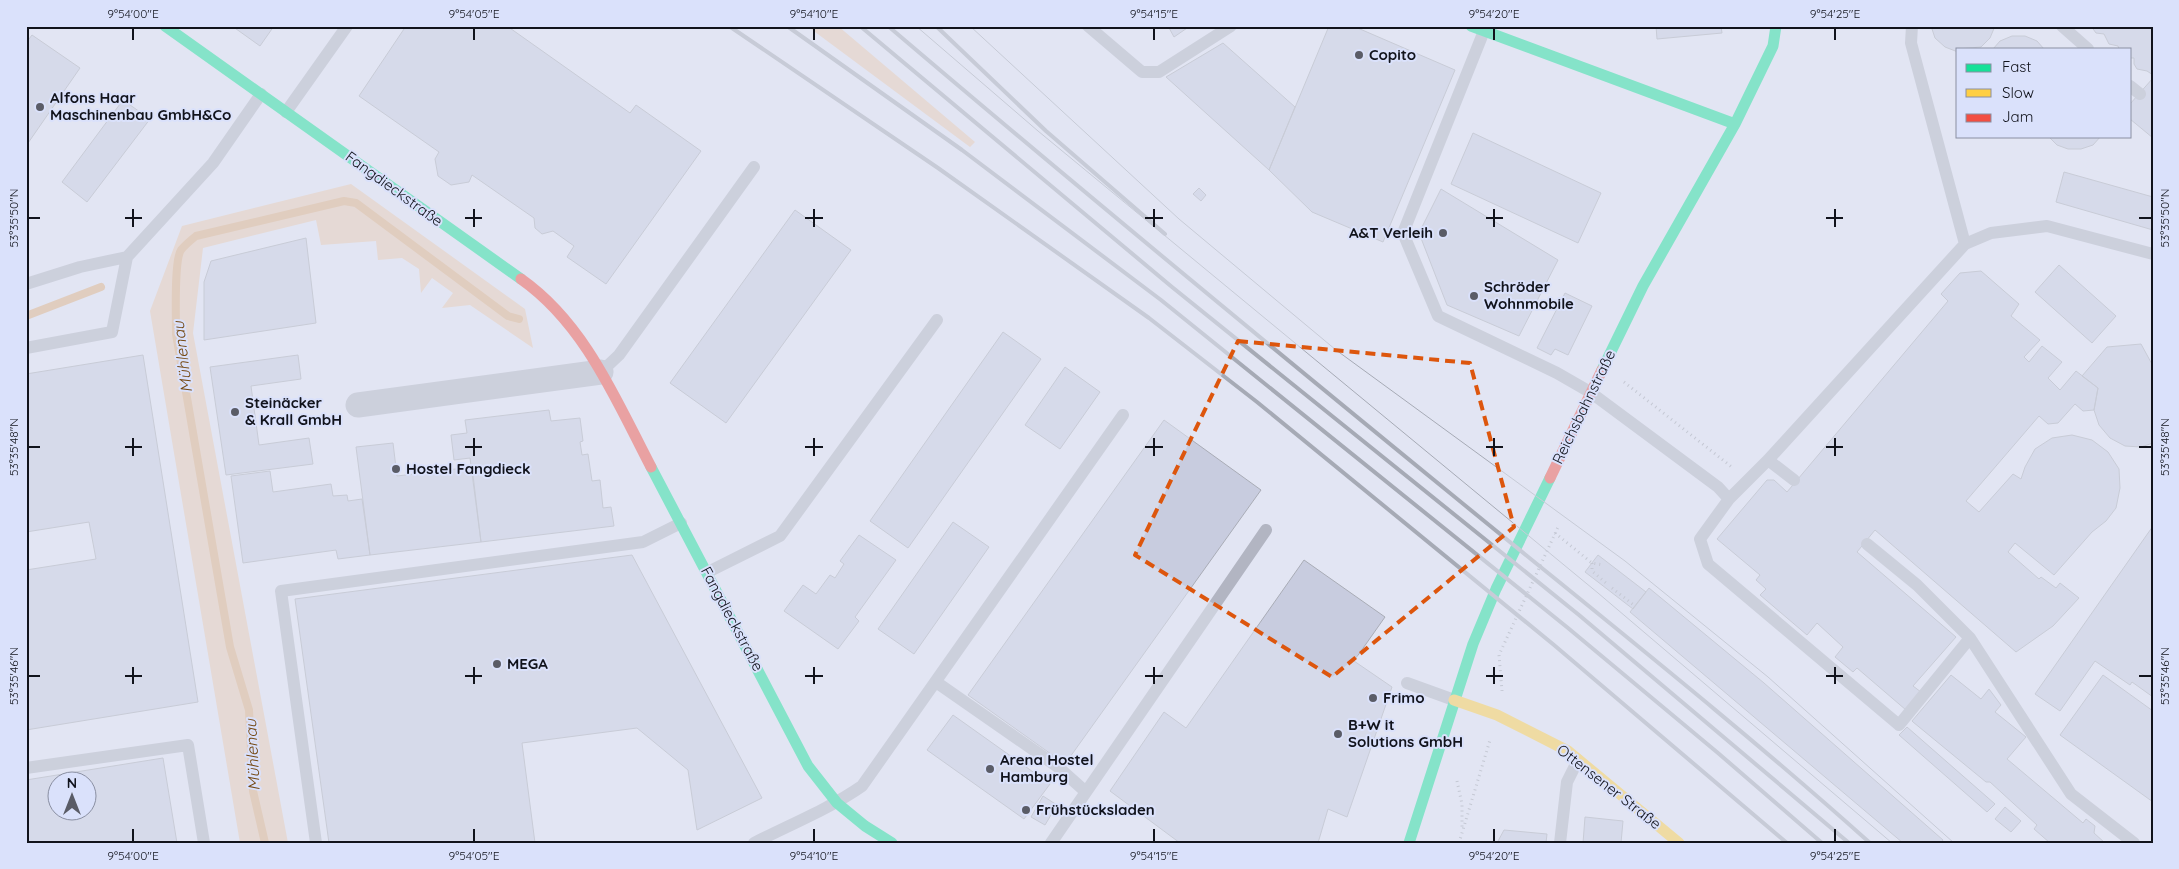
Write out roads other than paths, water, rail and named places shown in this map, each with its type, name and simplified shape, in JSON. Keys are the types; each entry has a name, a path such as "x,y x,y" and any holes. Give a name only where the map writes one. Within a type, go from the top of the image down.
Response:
{"street":[{"name":"Fangdieckstraße","path":"166,26 542,294 564,316 582,340 601,372 708,572 808,766 838,803 865,826 892,843"},
{"path":"1471,26 1735,124"},
{"name":"Reichsbahnstraße","path":"1409,843 1473,644 1496,589 1643,286 1735,124 1772,46 1776,26"},
{"path":"358,405 601,372"},
{"name":"Ottensener Straße","path":"1454,700 1526,728 1568,751 1679,843"}],"lane":[{"path":"286,112 347,26"},
{"path":"1088,26 1142,72 1159,72 1231,26"},
{"path":"1912,26 1912,43 1965,244"},
{"path":"2062,26 2087,48"},
{"path":"1484,31 1403,234 1438,316 1558,374 1590,392 1718,487 1729,499"},
{"path":"26,348 112,332 127,257 213,163 261,94"},
{"path":"601,372 620,355 754,167"},
{"path":"1970,638 1899,725 1708,564 1700,539 1729,499 1768,460 1965,244 1991,233 2047,226 2153,254"},
{"path":"26,284 80,267 127,257"},
{"path":"708,572 780,536 937,320"},
{"path":"754,843 806,816 838,803 862,786 1123,416"},
{"path":"1768,460 1794,480"},
{"path":"316,843 281,591 644,542 681,523"},
{"path":"1052,843 1266,530"},
{"path":"1867,544 1917,585 1970,638 2071,794 2134,843"},
{"path":"936,682 1058,767 1086,792"},
{"path":"1407,683 1454,700"},
{"path":"26,768 188,745 204,843"},
{"path":"1560,843 1567,782 1578,760"}],"waterway":[{"name":"Mühlenau","path":"265,843 253,791 249,710 230,647 176,334 176,277 181,250 196,236 344,201 356,203 508,316 519,319"},
{"path":"26,316 101,287"}],"tram line":[{"path":"916,26 1038,131 1598,593 1892,843"},
{"path":"970,26 1179,219 1336,350 1625,561 1768,677 1954,843"}],"railway":[{"path":"729,26 938,168 1149,318 1257,402 1554,645 1787,843"},
{"path":"787,26 962,150 1161,300 1568,628 1718,753 1822,843"},
{"path":"860,26 1172,287 1579,615 1849,843"},
{"path":"888,26 1242,322 1717,711 1870,843"},
{"path":"936,26 1046,131 1165,234"}],"place":[{"name":"Copito","path":"1359,55"},
{"name":"Alfons Haar Maschinenbau GmbH&Co","path":"40,107"},
{"name":"A&T Verleih","path":"1443,233"},
{"name":"Schröder Wohnmobile","path":"1474,296"},
{"name":"Steinäcker & Krall GmbH","path":"235,412"},
{"name":"Hostel Fangdieck","path":"396,469"},
{"name":"MEGA","path":"497,664"},
{"name":"Frimo","path":"1373,698"},
{"name":"B+W it Solutions GmbH","path":"1338,734"},
{"name":"Arena Hostel Hamburg","path":"990,769"},
{"name":"Frühstücksladen","path":"1026,810"}]}
